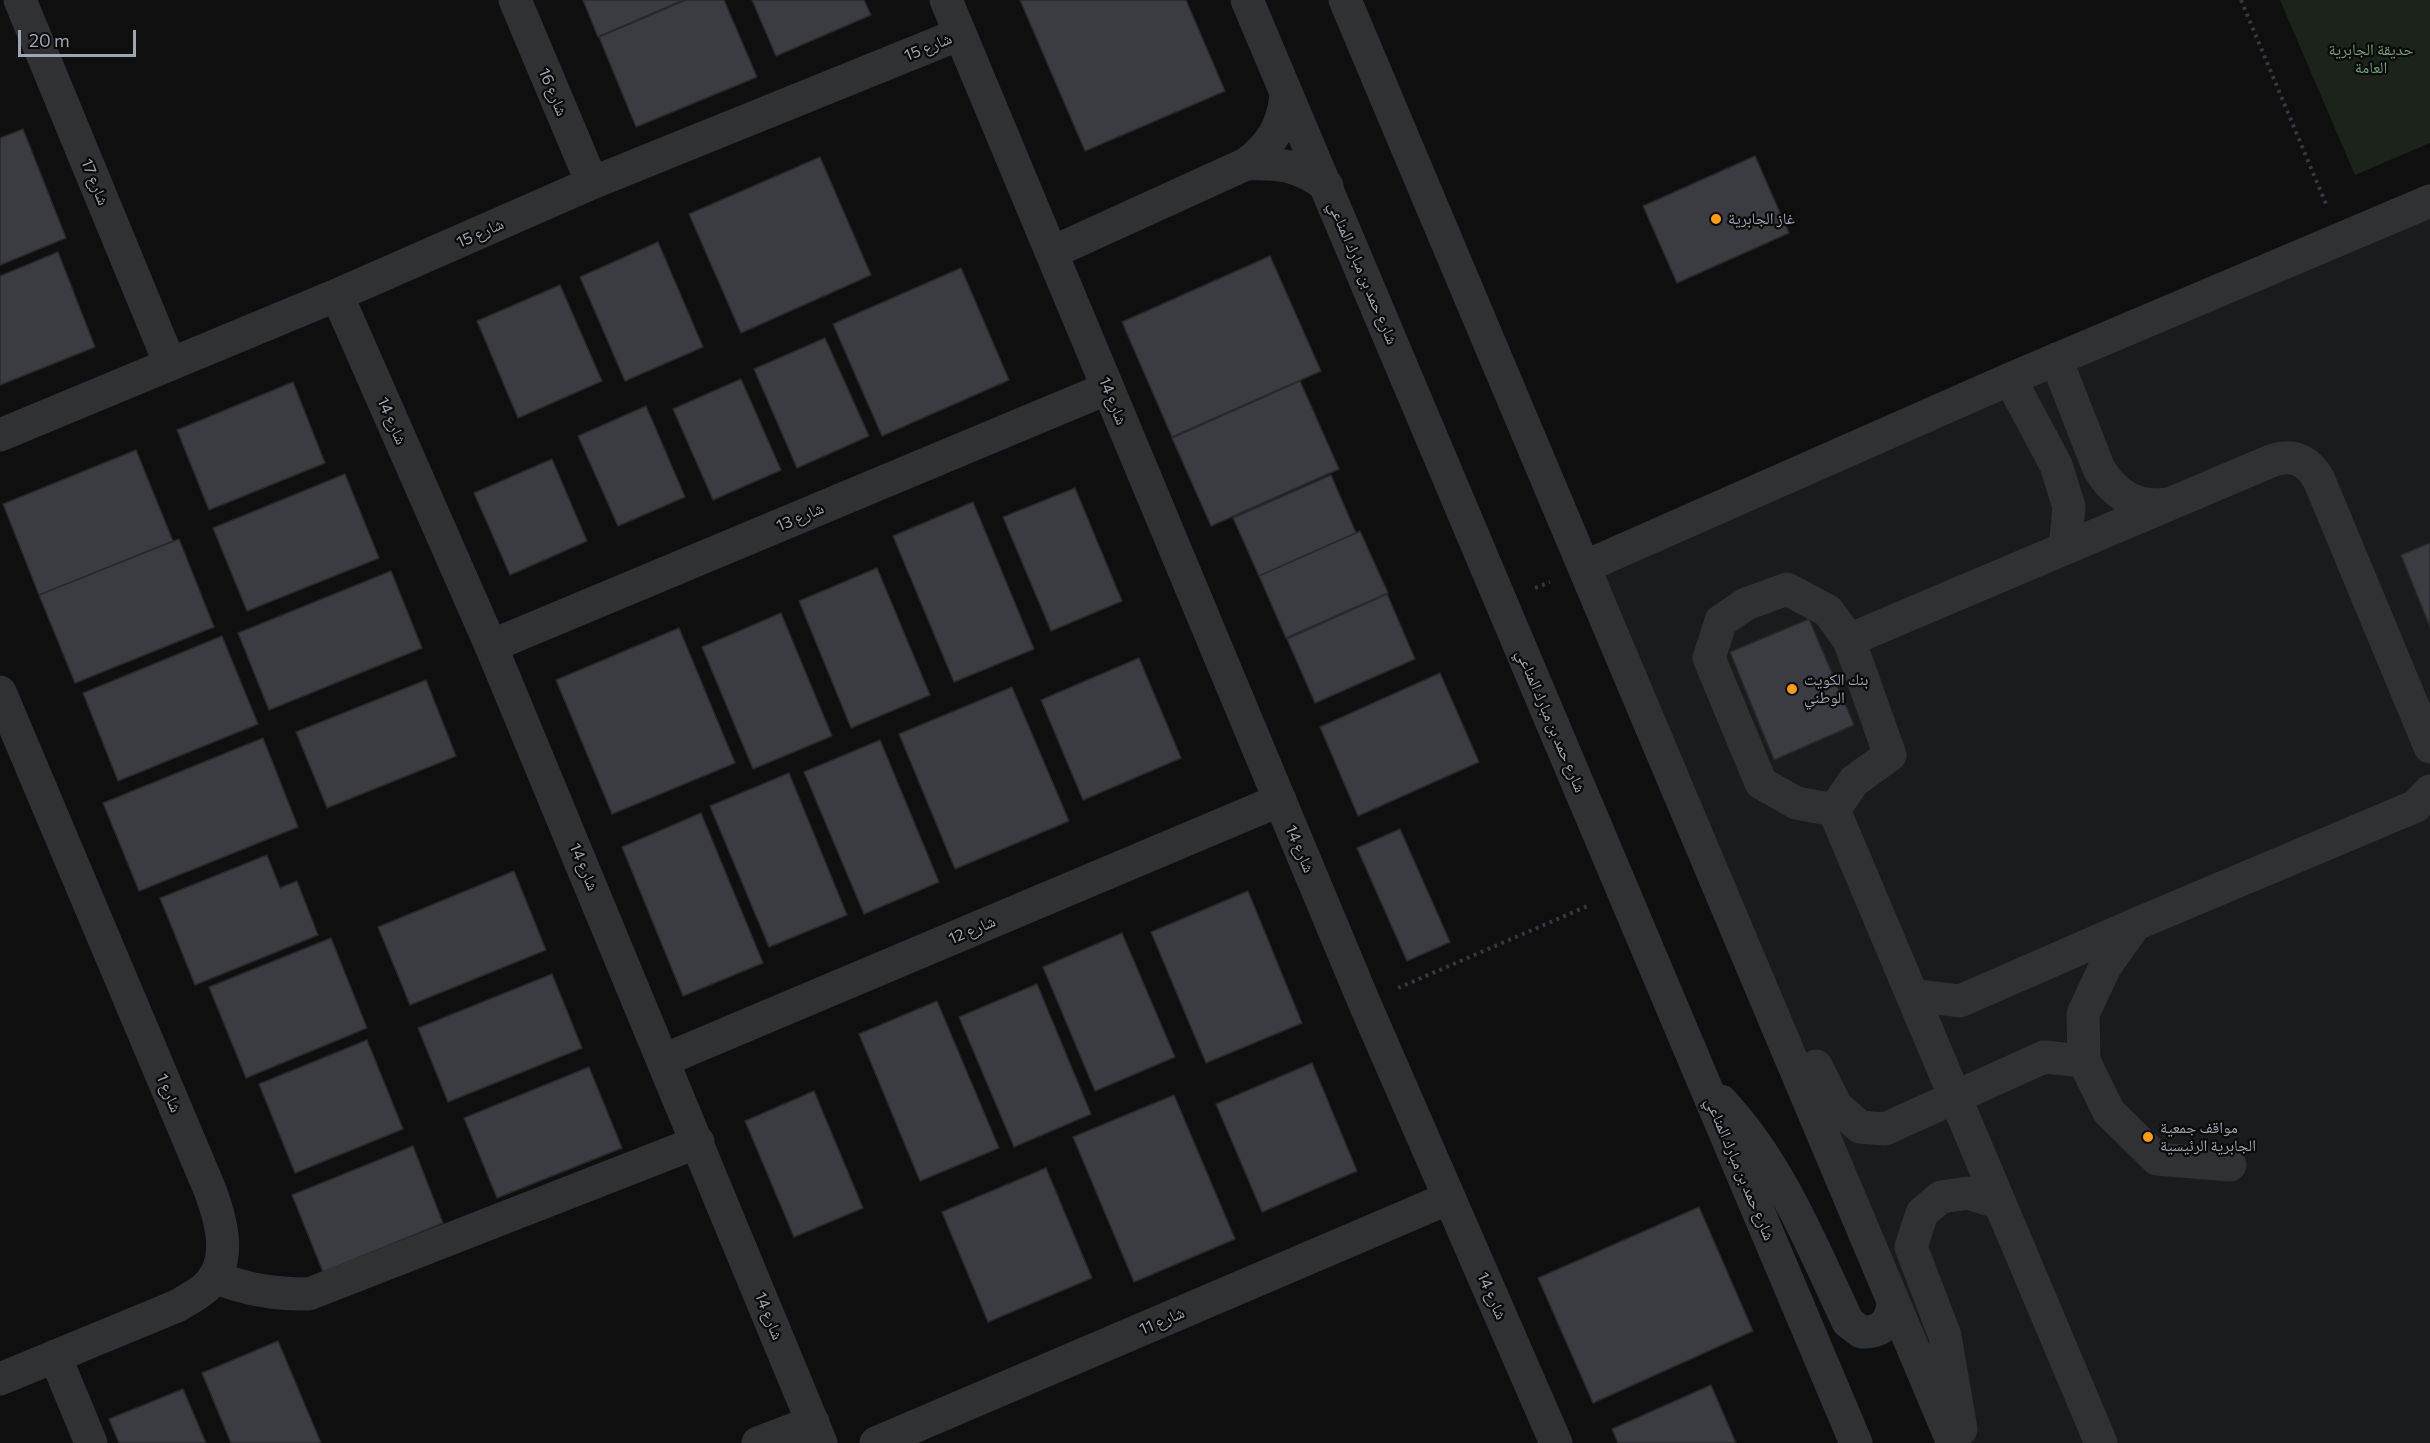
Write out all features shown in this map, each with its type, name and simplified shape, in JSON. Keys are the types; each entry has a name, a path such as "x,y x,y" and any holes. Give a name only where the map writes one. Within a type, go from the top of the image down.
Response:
{"street":[{"name":"شارع 17","path":"20,0 170,364"},
{"name":"شارع 16","path":"515,0 592,183"},
{"name":"شارع 14","path":"946,0 1364,1002 1556,1443"},
{"name":"شارع حمد بن مبارك المناعي","path":"1247,0 1856,1443"},
{"path":"1345,0 1953,1443"},
{"path":"1370,0 1421,181"},
{"name":"شارع 15","path":"0,435 337,295 592,183 960,34"},
{"path":"1053,252 1246,164 1271,142 1284,112 1286,95"},
{"path":"1246,164 1282,164 1298,168 1327,186"},
{"path":"1584,567 2056,359 2430,201"},
{"name":"شارع 14","path":"337,295 491,646 817,1433"},
{"path":"2056,359 2099,470 2108,484 2121,496 2137,503 2154,505 2172,503"},
{"path":"2010,379 2055,465 2069,507 2065,548"},
{"name":"شارع 13","path":"491,646 1108,388"},
{"path":"1849,640 2282,457 2294,457 2314,469 2430,747"},
{"path":"1787,589 1828,610 1849,640 1890,755 1854,781 1834,810 1796,803 1761,783 1709,658 1721,621 1746,604 1787,589"},
{"name":"شارع 1","path":"0,692 217,1210 223,1250 221,1263 214,1277"},
{"path":"1912,995 1960,1001 2416,806 2430,791"},
{"name":"شارع 12","path":"664,1060 1280,800"},
{"path":"1834,810 2101,1443"},
{"path":"2134,925 2105,967 2082,1014 2084,1061 2109,1112 2157,1159 2230,1166"},
{"path":"1763,992 1805,1044 1836,1107 1860,1127 1885,1129 2044,1058 2084,1061"},
{"path":"1703,1083 1731,1112 1763,1153 1787,1195 1848,1322 1861,1332 1883,1328 1891,1319 1893,1301"},
{"path":"0,1379 177,1306 207,1287 214,1277 244,1288 277,1294 309,1294 698,1142"},
{"path":"1964,1443 1945,1336 1911,1247 1922,1213 1941,1197 1968,1193 2000,1203"},
{"name":"شارع 11","path":"876,1443 1449,1198"},
{"path":"55,1356 91,1443"},
{"path":"758,1443 817,1433"}],"path":[{"path":"2241,0 2340,239"},
{"path":"1501,603 1584,567"},
{"path":"1364,1002 1622,891"}],"shaded area":[{"name":"مواقف جمعية الجابرية الرئيسية","path":"2430,204 2430,1443 1953,1443 1584,567"}],"green space":[{"name":"حديقة الجابرية العامة","path":"2280,0 2430,0 2430,143 2355,175"}],"building":[{"path":"583,0 683,0 598,37"},
{"path":"686,0 724,0 757,77 636,127 599,37"},
{"path":"752,0 864,0 871,15 776,56"},
{"path":"1020,0 1186,0 1225,91 1085,151"},
{"path":"23,129 66,238 0,265 0,138"},
{"name":"غاز الجابرية","path":"1755,156 1789,233 1677,283 1643,206"},
{"path":"820,157 871,275 741,333 689,214"},
{"path":"658,242 703,347 625,381 580,277"},
{"path":"58,252 95,347 0,385 0,276"},
{"path":"1270,256 1321,371 1172,437 1122,322"},
{"path":"961,268 1009,380 882,436 833,324"},
{"path":"560,285 602,381 518,418 477,321"},
{"path":"825,338 869,436 797,468 754,369"},
{"path":"741,379 781,470 713,500 673,409"},
{"path":"1300,381 1339,469 1211,526 1172,438"},
{"path":"293,382 325,463 209,510 177,430"},
{"path":"646,406 685,497 618,526 578,436"},
{"path":"136,450 173,541 39,595 3,504"},
{"path":"552,459 587,541 510,575 474,493"},
{"path":"345,474 379,558 247,611 213,528"},
{"path":"1331,475 1356,533 1259,576 1233,518"},
{"path":"1075,488 1122,601 1051,631 1003,517"},
{"path":"973,502 1034,649 954,682 893,536"},
{"path":"1360,531 1388,593 1286,638 1259,576"},
{"path":"179,539 214,627 75,683 39,595"},
{"path":"2430,543 2430,627 2401,555"},
{"path":"877,568 930,695 851,728 799,601"},
{"path":"391,571 422,648 269,710 238,633"},
{"path":"1387,594 1415,659 1315,703 1287,639"},
{"path":"781,613 832,736 753,769 702,647"},
{"name":"بنك الكويت الوطني","path":"1809,619 1854,725 1774,760 1730,652"},
{"path":"679,628 735,763 612,814 556,680"},
{"path":"222,636 258,724 118,781 83,693"},
{"path":"1139,658 1181,758 1083,800 1041,700"},
{"path":"1440,673 1479,762 1358,816 1320,727"},
{"path":"426,680 456,756 327,808 296,732"},
{"path":"1012,687 1069,821 955,869 899,734"},
{"path":"263,738 298,827 139,891 103,803"},
{"path":"880,740 939,882 864,914 804,772"},
{"path":"789,773 847,915 769,947 710,806"},
{"path":"701,813 763,963 683,996 622,847"},
{"path":"1400,829 1450,942 1407,961 1357,848"},
{"path":"267,855 280,888 297,881 318,935 195,985 160,898"},
{"path":"514,871 546,950 410,1005 378,927"},
{"path":"1248,891 1302,1023 1206,1063 1151,932"},
{"path":"1122,933 1175,1057 1095,1091 1043,967"},
{"path":"331,938 367,1028 246,1078 209,987"},
{"path":"552,974 582,1048 448,1102 418,1028"},
{"path":"1037,984 1091,1114 1014,1147 959,1017"},
{"path":"937,1001 999,1148 920,1181 859,1034"},
{"path":"367,1040 403,1129 295,1173 259,1084"},
{"path":"1312,1063 1357,1171 1262,1212 1216,1104"},
{"path":"589,1067 622,1148 497,1198 464,1118"},
{"path":"814,1091 863,1208 794,1237 745,1121"},
{"path":"1174,1095 1235,1239 1134,1282 1073,1137"},
{"path":"413,1146 443,1223 323,1272 292,1195"},
{"path":"1046,1168 1092,1278 988,1322 942,1212"},
{"path":"1699,1207 1753,1331 1593,1403 1538,1278"},
{"path":"278,1341 321,1443 231,1443 202,1373"},
{"path":"1711,1385 1736,1443 1618,1443 1612,1429"},
{"path":"183,1389 206,1443 119,1443 109,1419"}],"place":[{"name":"غاز الجابرية","path":"1716,219"},
{"name":"بنك الكويت الوطني","path":"1792,689"},
{"name":"مواقف جمعية الجابرية الرئيسية","path":"2148,1137"}]}
